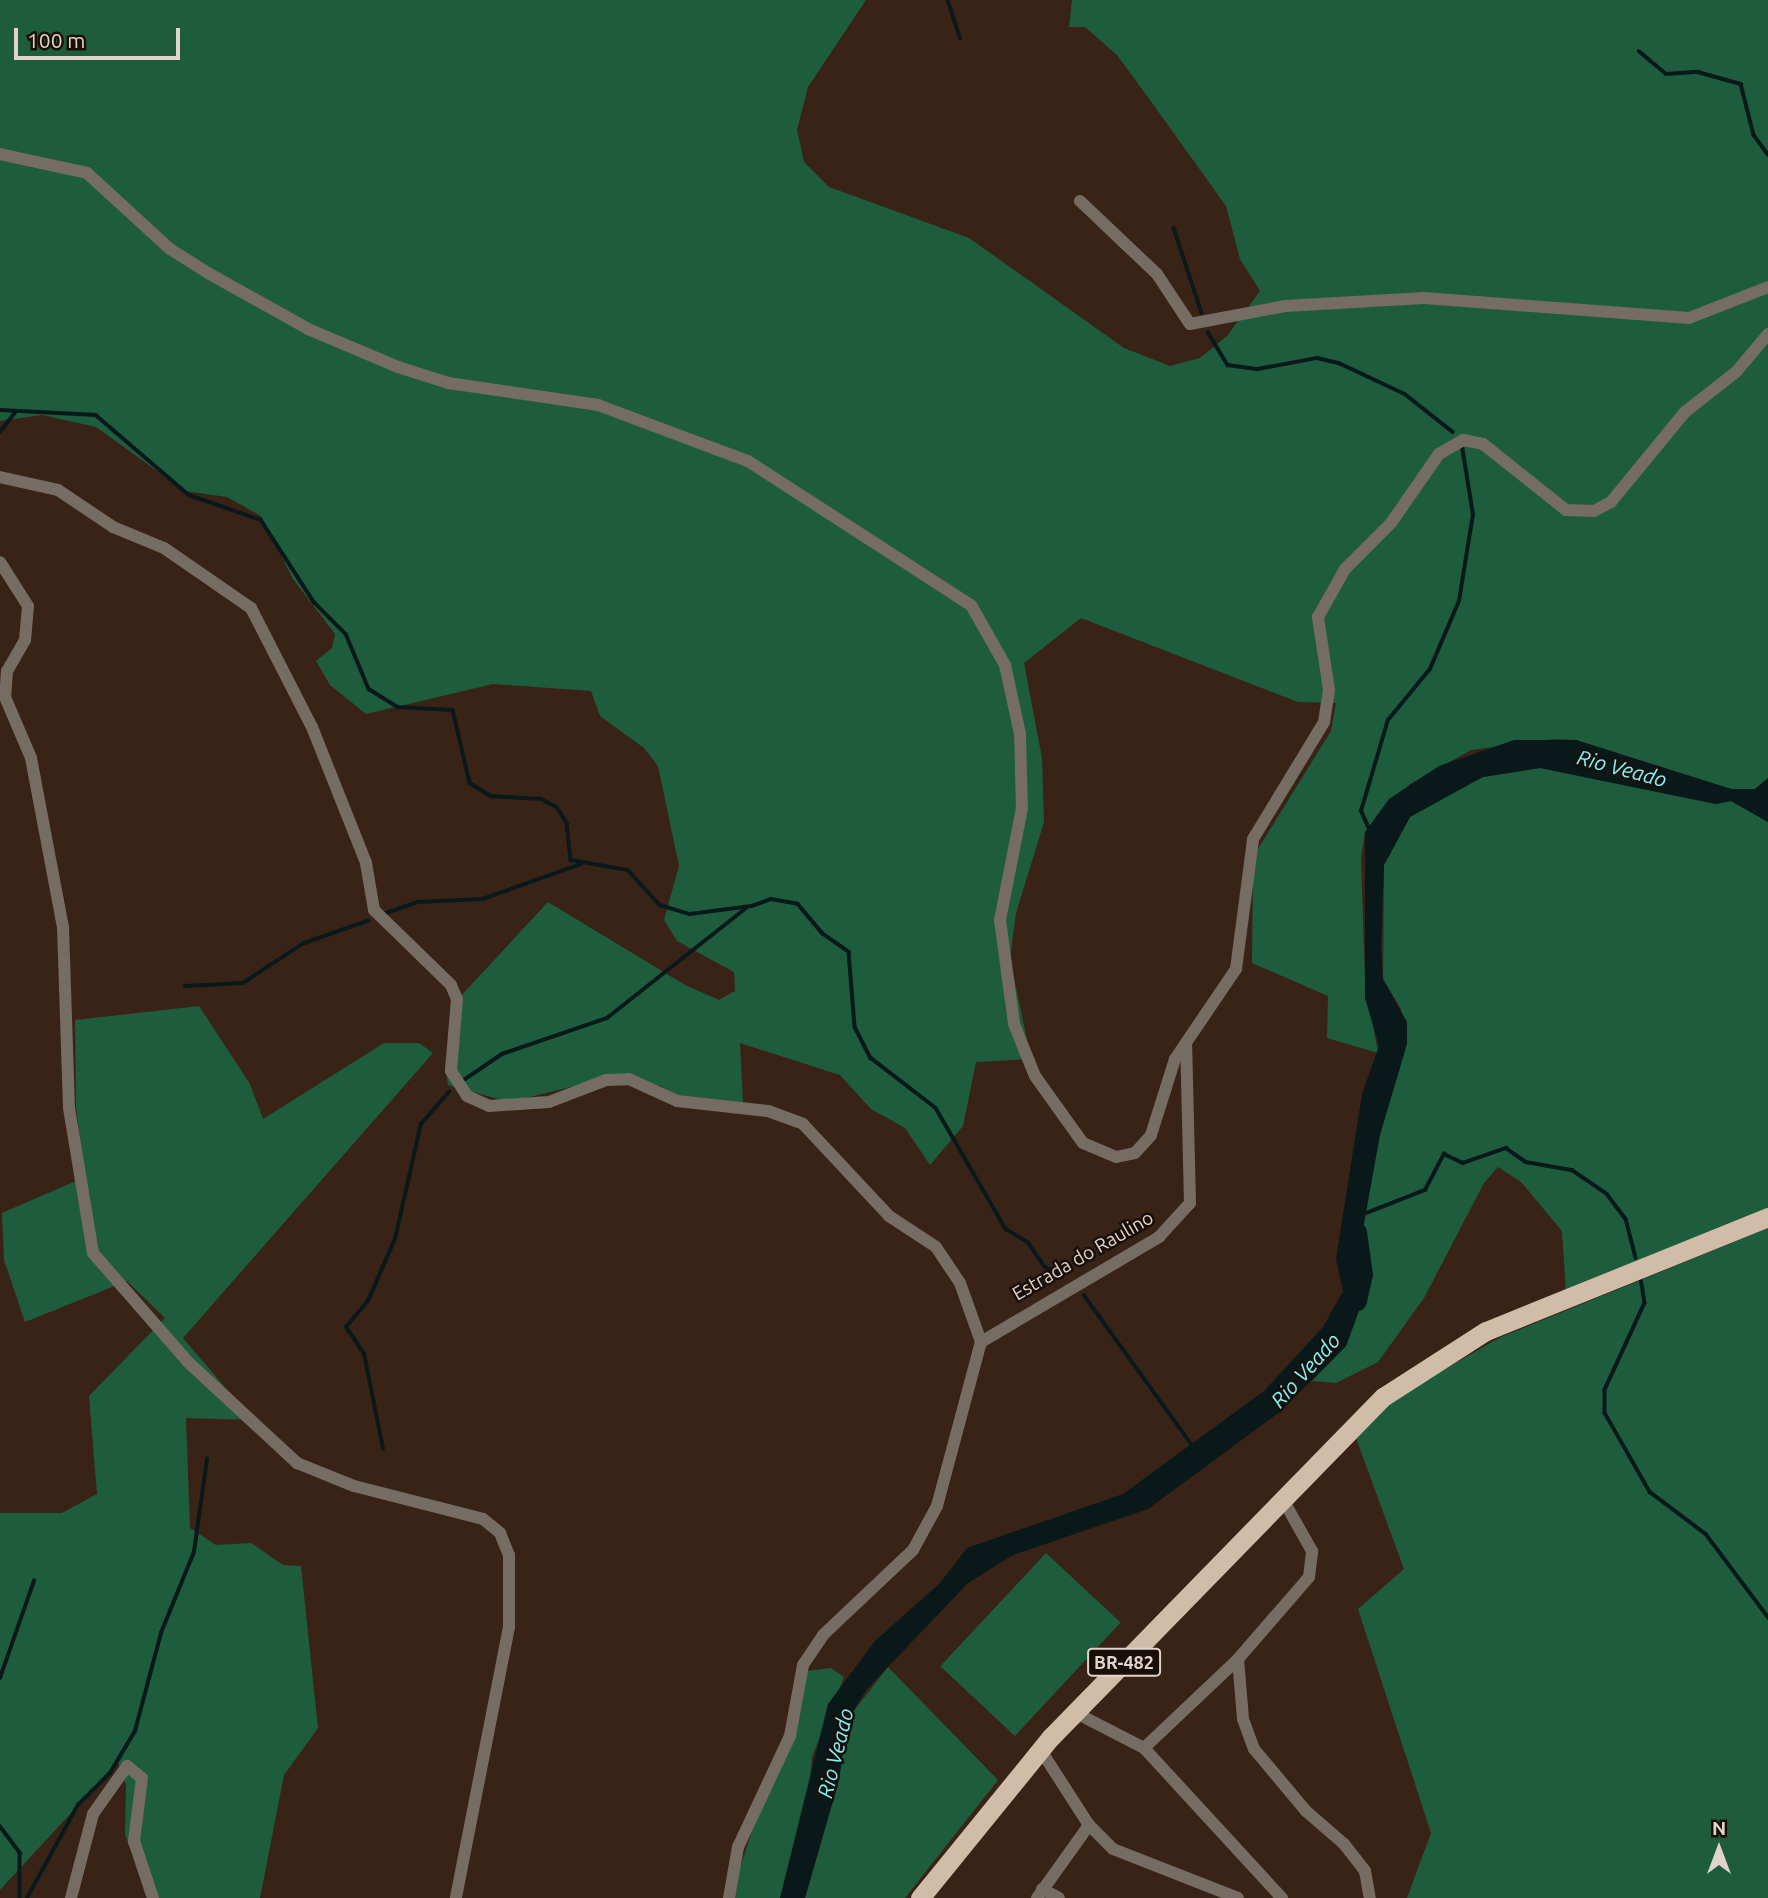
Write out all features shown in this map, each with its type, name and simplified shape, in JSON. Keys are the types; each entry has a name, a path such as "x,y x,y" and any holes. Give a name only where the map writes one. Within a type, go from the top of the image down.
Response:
{"highway":[{"name":"BR-482","path":"920,1898 1040,1749 1074,1712 1340,1437 1427,1364 1486,1331 1768,1217"}],"street":[{"path":"0,154 87,173 170,249 208,274 308,329 398,367 448,383 598,404 748,461 886,555 957,593 992,635 1018,715 1022,808 999,943 1014,1024 1035,1076 1083,1143 1116,1157 1135,1153 1151,1135 1175,1059 1243,948 1254,839 1324,722 1329,690 1319,634 1322,603 1401,511 1430,464 1451,444 1473,440 1508,461 1558,507 1594,511 1629,485 1678,419 1741,367 1768,334"},
{"path":"1080,201 1157,274 1190,324 1284,306 1424,298 1689,318 1768,287"},
{"path":"0,477 58,490 113,527 164,548 251,608 312,727 366,863 374,910 451,985 457,999 451,1071 456,1086 489,1105 516,1105 629,1079 677,1101 768,1111 803,1125 889,1216 936,1247 960,1283 981,1342 950,1466 919,1539 823,1635 803,1665 790,1736 738,1847 729,1898"},
{"path":"0,562 28,606 27,632 7,671 5,697 31,758 63,927 69,1108 93,1253 171,1344 297,1463 354,1486 483,1519 500,1533 509,1555 509,1627 456,1898"},
{"name":"Estrada do Raulino","path":"981,1342 1181,1220 1194,1179 1186,1043"},
{"path":"1144,1748 1238,1659 1296,1596 1314,1564 1305,1533 1282,1499"},
{"path":"1238,1659 1243,1720 1254,1749 1351,1853 1365,1871 1370,1898"},
{"path":"1074,1712 1144,1748 1282,1898"},
{"path":"1040,1749 1089,1825 1130,1859 1238,1898"},
{"path":"71,1898 93,1814 109,1786 133,1766 142,1777 134,1841 153,1898"},
{"path":"1059,1898 1039,1894 1089,1825"}],"green space":[{"path":"0,0 866,0 808,87 797,130 804,162 829,187 969,238 1124,348 1170,366 1200,358 1227,336 1260,291 1240,259 1226,206 1117,55 1085,27 1069,27 1072,0 1768,0 1768,778 1755,789 1731,789 1576,740 1555,739 1471,750 1410,784 1365,832 1361,858 1365,980 1378,1053 1327,1038 1328,996 1252,963 1253,857 1331,731 1336,703 1298,702 1081,618 1024,663 1042,758 1044,822 1016,913 1010,959 1031,1059 976,1062 963,1126 930,1165 905,1128 871,1109 840,1075 740,1043 743,1103 686,1106 661,1086 635,1080 599,1080 509,1102 448,1085 445,1066 458,999 548,902 685,985 719,1000 735,991 734,972 677,941 664,920 679,866 658,766 644,748 600,716 591,691 493,684 366,714 330,685 316,661 332,648 335,634 293,579 261,516 227,497 185,491 96,427 42,415 0,421"},
{"path":"1540,768 1716,804 1731,801 1768,822 1768,1210 1566,1293 1562,1231 1521,1182 1498,1167 1484,1183 1424,1298 1378,1362 1336,1383 1312,1381 1346,1346 1365,1294 1361,1240 1401,1009 1383,979 1384,865 1410,817 1440,796 1483,777"},
{"path":"199,1006 250,1084 263,1119 384,1043 419,1043 433,1053 183,1338 253,1420 186,1418 190,1528 216,1545 251,1543 283,1565 301,1566 318,1728 284,1775 260,1898 150,1898 125,1835 126,1785 118,1762 0,1890 0,1513 62,1513 97,1494 89,1396 165,1318 127,1281 25,1322 4,1260 2,1213 85,1177 76,1107 75,1020"},
{"path":"1768,1228 1768,1898 1407,1898 1431,1833 1358,1609 1404,1569 1353,1430 1384,1404 1499,1338"},
{"path":"1046,1553 1121,1623 1015,1736 940,1666"},
{"path":"888,1667 998,1780 905,1898 805,1898 839,1780 846,1721"},
{"path":"831,1668 844,1677 812,1757 808,1801 780,1898 730,1898 805,1671"}],"water":[{"path":"1514,740 1576,740 1731,789 1755,789 1768,778 1768,822 1731,801 1716,804 1540,768 1483,777 1410,817 1384,865 1381,947 1383,979 1407,1022 1407,1044 1380,1135 1361,1240 1365,1294 1346,1346 1281,1411 1148,1509 1013,1555 968,1583 867,1689 847,1721 839,1780 805,1898 780,1898 828,1704 875,1641 940,1583 967,1548 1123,1494 1264,1391 1323,1327 1343,1291 1336,1259 1362,1094 1379,1046 1365,998 1365,832 1389,799 1439,766"}],"waterway":[{"path":"948,0 960,38"},
{"path":"1639,51 1666,74 1698,72 1741,84 1754,135 1768,154"},
{"path":"1174,228 1202,313"},
{"path":"1208,332 1228,365 1258,369 1317,358 1339,363 1405,394 1453,432"},
{"path":"0,410 96,415 189,495 261,520 314,602 346,634 369,689 398,707 453,710 470,783 491,796 541,799 557,807 567,823 571,860 628,870 660,905 690,914 752,906"},
{"path":"0,432 15,413"},
{"path":"1369,829 1361,811 1388,720 1430,669 1459,601 1473,515 1462,446"},
{"path":"386,913 418,902 483,899 581,864"},
{"path":"752,906 771,899 798,904 822,933 849,952 855,1027 871,1058 936,1108 1006,1229 1028,1242 1044,1266 1062,1277"},
{"path":"461,1082 502,1054 607,1018 745,909"},
{"path":"185,986 243,983 304,943 368,921"},
{"path":"383,1449 364,1354 346,1327 368,1301 395,1239 421,1124 449,1092"},
{"path":"1364,1214 1425,1190 1444,1154 1463,1163 1506,1148 1526,1162 1572,1170 1607,1194 1626,1219 1636,1258"},
{"name":"Rio Veado","path":"1357,1232 1363,1274 1357,1301"},
{"path":"1641,1278 1645,1303 1605,1390 1605,1413 1650,1492 1706,1534 1768,1617"},
{"path":"1084,1295 1195,1449"},
{"path":"27,1898 78,1805 110,1773 135,1731 161,1633 194,1552 207,1459"},
{"path":"0,1678 34,1581"},
{"path":"0,1826 20,1853 20,1898"}]}
